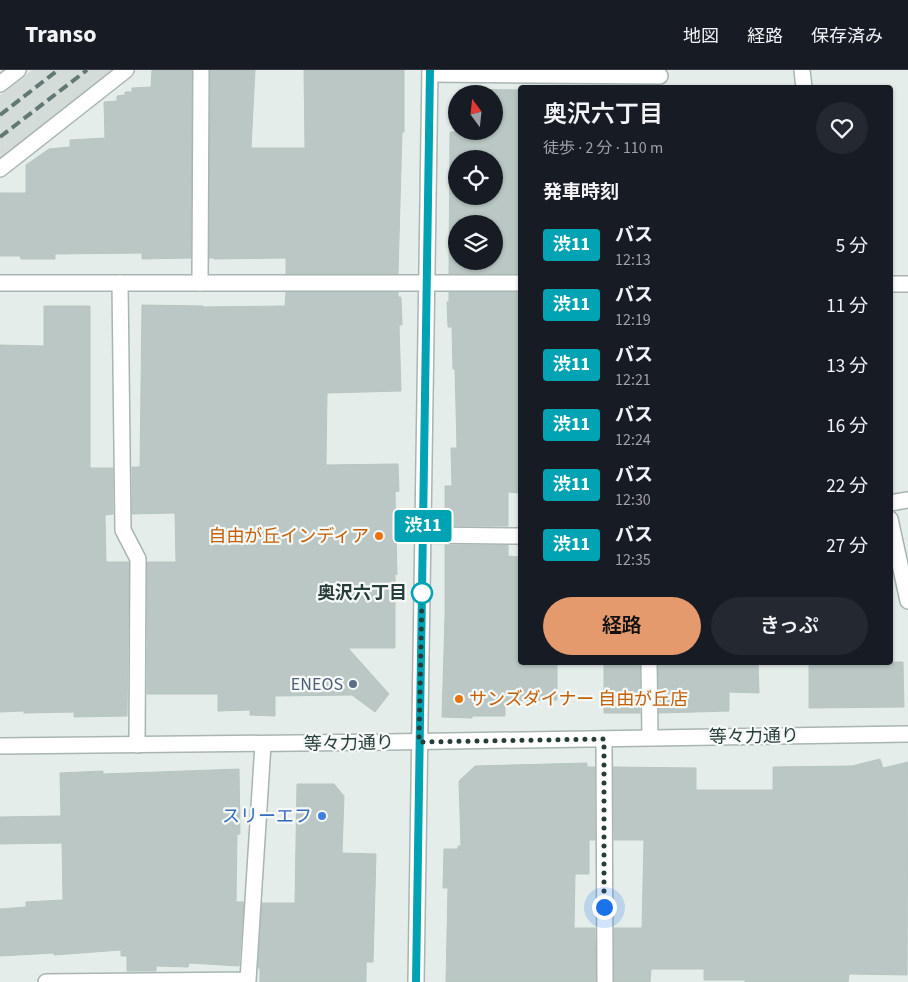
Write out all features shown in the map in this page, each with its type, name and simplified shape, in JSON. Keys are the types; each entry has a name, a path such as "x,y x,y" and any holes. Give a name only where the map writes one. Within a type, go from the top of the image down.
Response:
{"street":[{"path":"0,84 18,70"},
{"path":"0,169 126,70"},
{"path":"200,283 201,70"},
{"path":"802,70 804,85"},
{"path":"416,982 430,72 660,76"},
{"path":"0,283 518,283"},
{"path":"120,283 123,530 138,559 137,745"},
{"path":"893,284 908,284"},
{"path":"893,502 908,500"},
{"path":"423,535 518,536"},
{"path":"893,535 908,601"},
{"path":"649,665 650,738"},
{"name":"等々力通り","path":"0,746 419,742 908,734"},
{"path":"604,739 605,982"},
{"path":"46,982 248,980 262,744"}],"shaded area":[{"path":"32,70 116,70 0,160 0,95"}],"building":[{"path":"152,70 192,70 191,258 142,259 142,253 55,254 55,259 21,259 20,256 0,256 0,193 26,193 26,165 49,149 70,147 70,140 105,138 104,102 117,101 117,96 125,95 125,92 132,92 132,88 151,87"},
{"path":"210,70 255,70 251,148 305,148 304,70 404,70 404,132 402,132 398,274 286,274 286,258 209,258"},
{"path":"503,90 518,90 518,274 449,274 449,270 503,270 503,215 449,215 449,205 503,205 503,150 450,150 450,140 503,140"},
{"path":"286,292 398,292 398,297 401,297 402,325 399,325 401,391 327,393 326,465 398,464 399,491 395,492 397,575 395,573 395,648 348,648 389,694 375,712 352,695 275,696 275,716 250,715 250,710 218,711 218,694 147,694 147,562 176,562 175,513 132,514 132,467 140,467 142,305 203,307 285,306"},
{"path":"449,292 518,292 518,493 508,492 508,526 445,526 445,486 452,486 451,448 457,448 452,327 448,327 447,302 449,302"},
{"path":"44,306 90,306 90,468 113,468 113,514 105,515 106,562 129,562 127,716 74,717 74,712 0,712 0,345 44,346"},
{"path":"445,545 508,545 508,556 518,557 518,665 557,665 557,700 505,701 505,716 442,717"},
{"path":"893,662 903,662 904,707 809,708 809,665 893,665"},
{"path":"604,665 640,665 640,713 604,713"},
{"path":"658,665 758,665 759,693 729,692 729,711 659,713"},
{"path":"880,759 883,768 908,762 907,975 849,974 848,982 745,982 745,980 704,980 704,969 651,969 650,982 614,982 614,928 642,928 644,840 614,840 613,767 696,768 696,790 773,790 773,767 852,766"},
{"path":"587,763 587,767 595,767 595,840 589,840 589,874 575,874 574,928 595,928 596,982 446,982 448,888 443,888 444,849 458,849 458,846 461,846 459,781 475,766"},
{"path":"239,769 240,834 237,834 236,902 244,902 239,966 189,963 188,967 156,966 156,971 127,971 127,956 121,956 121,950 54,955 54,953 0,956 0,909 26,907 26,902 63,900 62,843 0,844 0,817 61,816 60,773 103,771 103,774"},
{"path":"297,784 334,784 344,796 342,853 376,854 373,962 366,962 366,982 260,982 260,968 258,968 262,903 295,903"}],"railway":[{"path":"0,115 58,70"},
{"path":"0,137 87,70"}],"bus line":[{"name":"渋11","path":"416,982 430,70"}],"place":[{"name":"自由が丘インディア","path":"379,536"},
{"name":"奥沢六丁目","path":"422,593"},
{"name":"ENEOS","path":"353,684"},
{"name":"サンズダイナー 自由が丘店","path":"459,699"},
{"name":"スリーエフ","path":"322,816"}],"route":[{"path":"422,593 419,742 604,739 604,907"}]}
